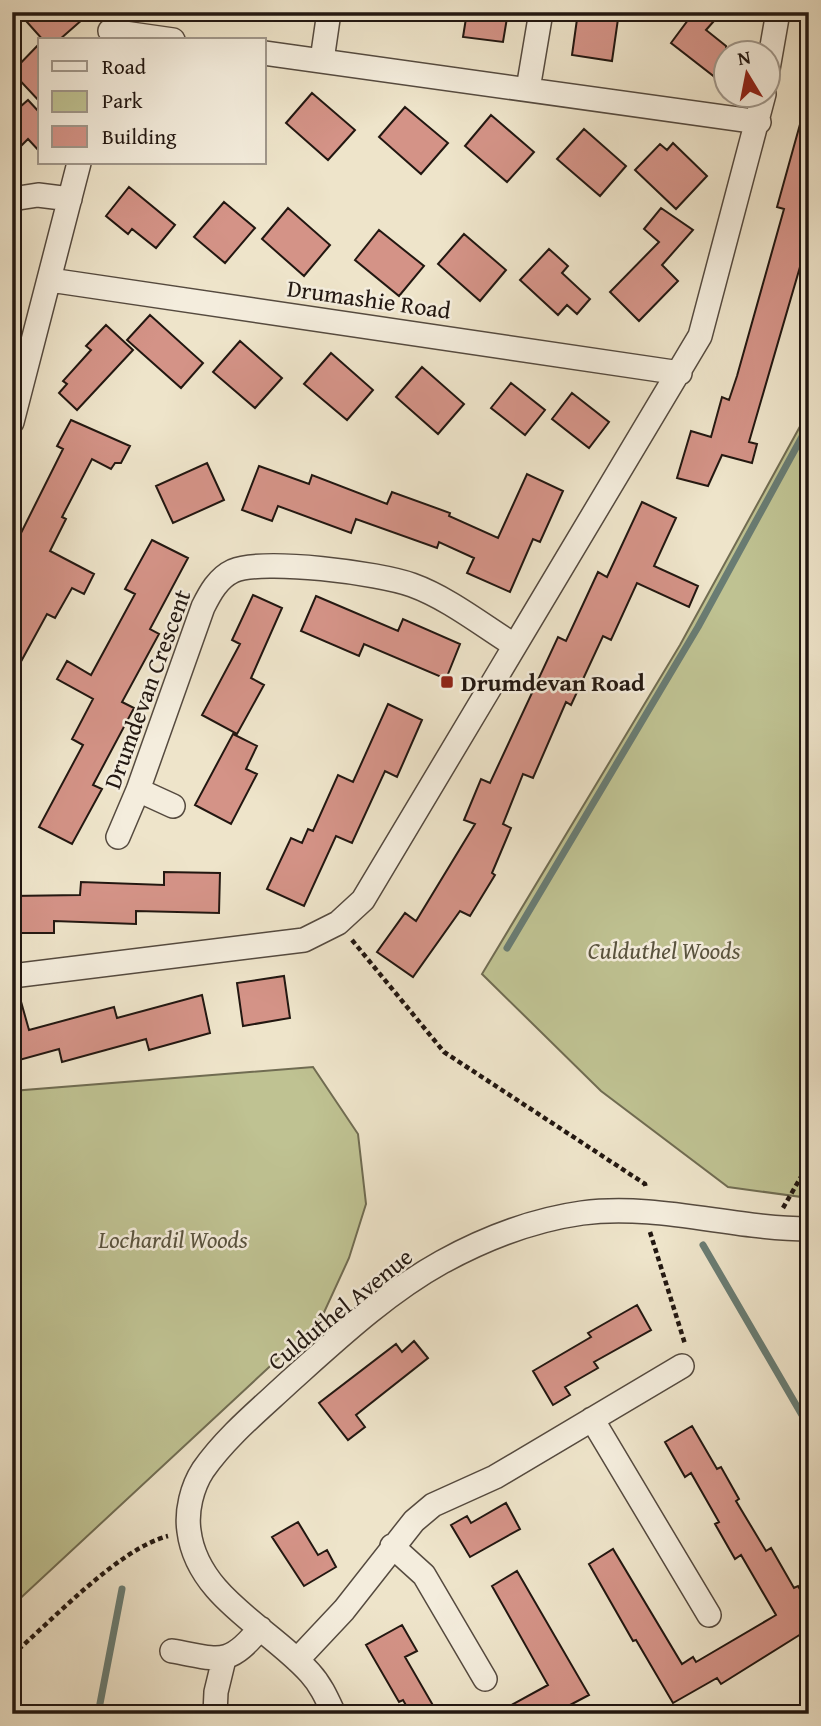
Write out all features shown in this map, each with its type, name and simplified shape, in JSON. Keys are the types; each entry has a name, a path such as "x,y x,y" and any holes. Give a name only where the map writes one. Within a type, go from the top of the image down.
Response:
{"street":[{"path":"322,60 329,12"},
{"path":"528,89 541,12"},
{"path":"773,38 778,12"},
{"path":"110,28 162,38"},
{"path":"266,52 759,122"},
{"path":"12,976 304,940 338,923 363,900 700,336 762,108"},
{"path":"12,422 79,164"},
{"path":"12,199 38,195 70,199"},
{"name":"Drumashie Road","path":"50,280 680,373"},
{"name":"Drumdevan Crescent","path":"118,838 138,790 203,607 213,587 231,572 252,565 276,564 398,581 433,595 514,645"},
{"path":"138,790 173,806"},
{"name":"Culduthel Avenue","path":"334,1714 323,1691 297,1660 207,1577 195,1555 189,1530 191,1496 202,1471 230,1438 338,1338 403,1287 440,1263 512,1230 583,1213 609,1211 809,1229"},
{"path":"297,1660 344,1610 392,1546 433,1505 495,1476 682,1366"},
{"path":"592,1419 709,1615"},
{"path":"392,1546 424,1575 485,1679"},
{"path":"172,1651 223,1659 238,1653 260,1628"},
{"path":"215,1714 216,1692 223,1659"}],"path":[{"path":"338,923 444,1052 645,1184 650,1233 689,1355 682,1366"},
{"path":"772,1227 809,1163"},
{"path":"12,1655 111,1569 150,1540 189,1530"}],"green space":[{"name":"Culduthel Woods","path":"809,410 809,1198 728,1187 601,1091 482,974 680,645"},
{"name":"Lochardil Woods","path":"313,1067 358,1134 366,1204 349,1258 321,1319 12,1606 12,1091"}],"building":[{"path":"18,12 91,12 61,38 41,38"},
{"path":"467,12 508,12 503,42 463,37"},
{"path":"578,12 619,12 612,61 572,55"},
{"path":"694,12 722,12 706,30 716,38 712,38 712,75 671,43"},
{"path":"38,45 38,100 12,72"},
{"path":"312,93 355,130 328,160 286,123"},
{"path":"28,100 38,111 38,150 28,139 12,155 12,114"},
{"path":"405,107 448,143 421,174 379,137"},
{"path":"491,115 534,152 507,182 465,146"},
{"path":"802,117 809,118 809,236 749,442 757,444 752,463 722,455 708,486 677,478 691,431 711,437 722,397 729,400 784,209 777,207"},
{"path":"584,129 626,166 600,196 557,159"},
{"path":"673,143 707,176 676,209 635,170 660,144 667,150"},
{"path":"129,187 175,225 156,248 132,229 128,234 106,216"},
{"path":"224,202 255,228 225,263 194,237"},
{"path":"288,208 330,245 304,276 262,239"},
{"path":"661,208 693,230 662,265 678,281 639,321 610,292 659,242 644,229"},
{"path":"379,230 424,266 399,296 355,260"},
{"path":"464,234 506,270 480,301 438,264"},
{"path":"549,249 568,266 562,273 590,299 577,314 567,305 558,315 520,280"},
{"path":"150,315 203,363 181,388 127,340"},
{"path":"106,325 133,350 77,410 59,393 67,384 63,381 91,350 86,346"},
{"path":"240,341 282,378 255,408 213,372"},
{"path":"331,353 373,390 347,420 304,384"},
{"path":"422,367 464,404 438,434 396,397"},
{"path":"511,383 545,410 525,435 491,408"},
{"path":"572,393 609,422 589,448 552,419"},
{"path":"71,420 130,446 121,463 115,463 111,469 92,459 62,517 66,519 50,551 94,574 84,594 72,588 55,618 47,614 12,678 12,566 20,552 13,549 63,449 57,446"},
{"path":"207,463 224,500 173,523 156,486"},
{"path":"259,466 309,484 312,475 387,504 392,492 450,513 449,516 498,538 527,474 563,491 540,542 533,539 510,592 467,573 474,558 439,542 437,548 356,519 351,533 278,506 272,521 242,510"},
{"path":"642,502 676,518 654,566 698,586 689,607 637,583 611,640 603,636 571,705 566,702 533,778 523,774 503,824 511,828 492,873 495,875 470,916 460,911 413,977 377,952 405,913 416,921 475,824 464,820 481,779 490,783 558,637 566,641 598,572 607,577"},
{"path":"152,540 188,558 150,629 159,634 122,702 134,708 93,785 102,789 72,844 39,827 83,745 72,739 93,699 57,679 67,661 91,675 135,594 125,589"},
{"path":"253,595 282,608 251,678 264,685 237,734 202,715 240,644 232,640"},
{"path":"316,596 398,631 403,619 460,644 446,679 364,644 359,656 301,631"},
{"path":"388,704 422,720 397,777 385,771 352,843 336,836 304,906 267,889 291,838 302,843 308,829 313,831 338,775 353,782"},
{"path":"233,734 257,746 246,769 257,774 231,824 195,805"},
{"path":"164,872 220,873 219,913 136,911 136,924 54,921 54,933 12,933 12,896 80,895 81,882 164,885"},
{"path":"284,976 290,1018 243,1026 237,983"},
{"path":"12,991 18,991 29,1030 114,1007 117,1018 202,995 210,1033 149,1050 146,1039 62,1062 59,1049 12,1062"},
{"path":"637,1305 651,1330 594,1362 598,1368 565,1387 570,1395 553,1405 533,1371 591,1337 588,1333"},
{"path":"414,1341 428,1358 356,1415 365,1427 348,1440 319,1403 396,1344 402,1352"},
{"path":"692,1426 717,1469 721,1467 739,1499 736,1501 766,1551 771,1548 794,1588 798,1586 809,1605 809,1629 721,1684 717,1678 673,1703 636,1640 633,1641 589,1564 613,1549 682,1664 693,1657 696,1662 776,1615 741,1555 735,1559 715,1524 719,1522 691,1473 685,1477 665,1442"},
{"path":"506,1503 520,1529 470,1557 451,1525 467,1516 471,1523"},
{"path":"298,1522 318,1555 327,1550 336,1567 304,1586 272,1537"},
{"path":"517,1571 589,1695 553,1714 495,1714 548,1685 492,1586"},
{"path":"402,1625 417,1651 405,1657 438,1714 411,1714 403,1700 399,1702 366,1645"}],"waterway":[{"path":"507,948 698,627 809,424"},
{"path":"703,1245 809,1427"},
{"path":"98,1714 122,1589"}],"place":[{"name":"Drumdevan Road","path":"447,682"}]}
